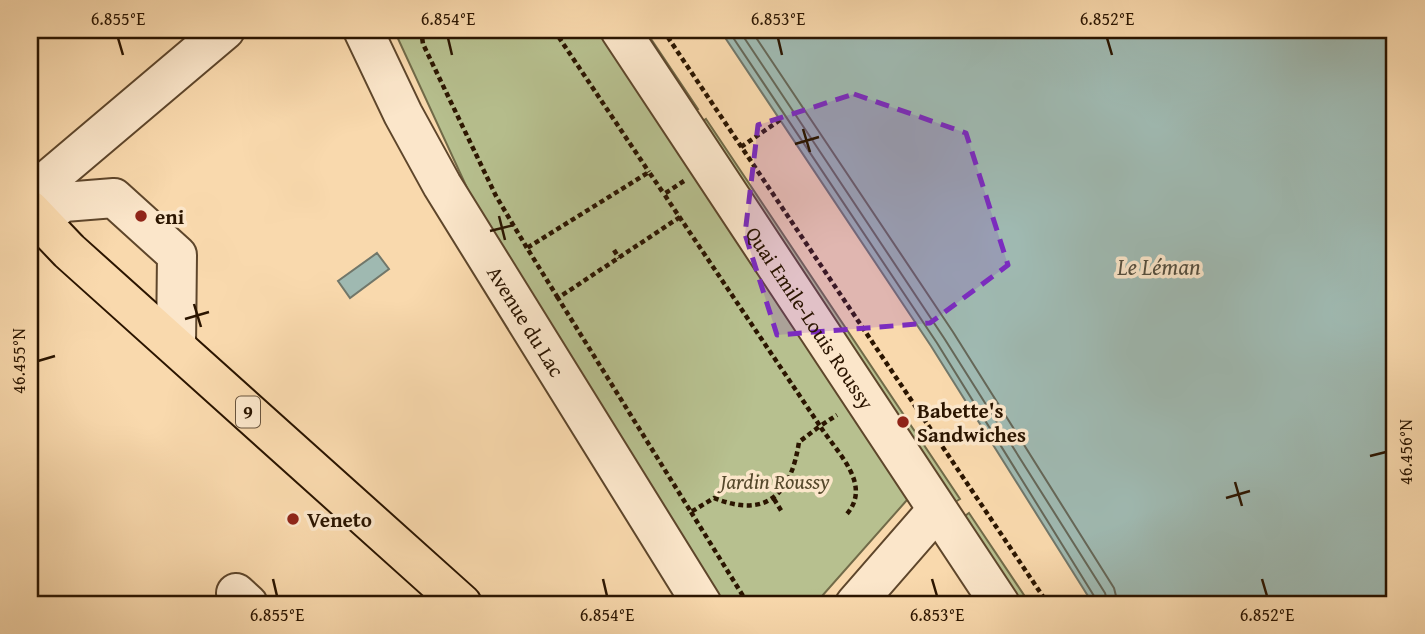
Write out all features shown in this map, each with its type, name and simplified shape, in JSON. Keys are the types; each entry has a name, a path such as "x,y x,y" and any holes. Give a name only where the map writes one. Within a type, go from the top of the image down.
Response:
{"main road":[{"name":"9","path":"32,212 69,251 462,604"}],"street":[{"name":"Avenue du Lac","path":"363,30 403,114 442,186 702,604"},
{"name":"Quai Emile-Louis Roussy","path":"620,30 725,156 863,396 936,511 1000,604"},
{"path":"32,212 214,33"},
{"path":"32,212 64,202 114,198 177,255 176,346"},
{"path":"855,604 936,511"}],"path":[{"path":"421,30 423,44 496,196 748,604"},
{"path":"554,30 820,426 858,487 855,505 846,515"},
{"path":"663,30 725,156 1048,604"},
{"path":"664,194 780,120"},
{"path":"527,248 649,172"},
{"path":"558,298 680,217"},
{"path":"614,250 619,257"},
{"path":"691,512 714,498 745,506 774,499 787,484 795,467 799,442 863,396"},
{"path":"774,499 782,512"}],"highlighted area":[{"path":"854,94 966,133 1008,265 930,323 777,335 745,234 758,125"}],"green space":[{"name":"Jardin Roussy","path":"394,30 606,30 909,490 907,500 815,604 722,604 474,203"},
{"path":"633,30 645,30 698,109 688,114"},
{"path":"706,119 960,499 952,504 697,125"},
{"path":"969,513 1030,604 1018,604 961,519"}],"water":[{"name":"Le Léman","path":"720,30 1395,30 1395,604 1093,604 931,346"},
{"path":"377,253 389,269 350,298 338,281"}],"place":[{"name":"eni","path":"141,216"},
{"name":"Babette's Sandwiches","path":"903,422"},
{"name":"Veneto","path":"293,519"}]}
